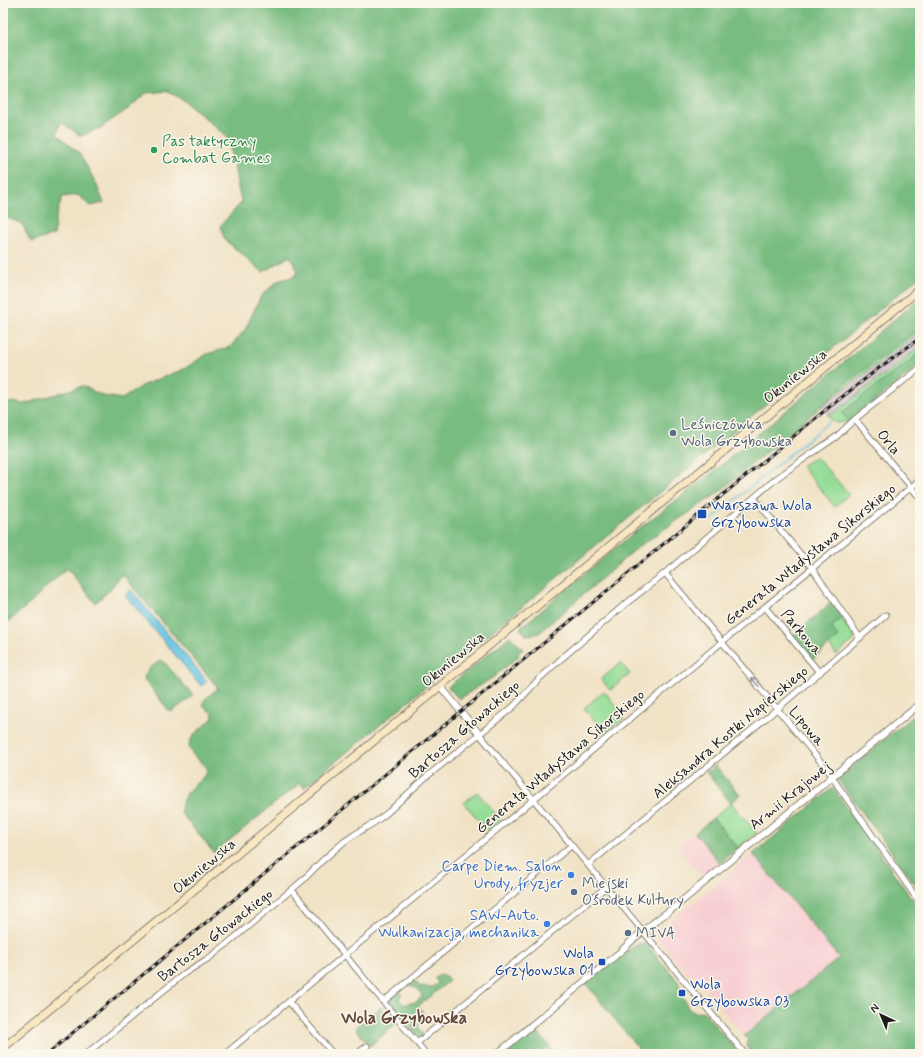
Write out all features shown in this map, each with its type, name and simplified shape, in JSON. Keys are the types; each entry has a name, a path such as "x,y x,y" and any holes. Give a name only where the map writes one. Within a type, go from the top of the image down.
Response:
{"main road":[{"name":"Okuniewska","path":"3,1048 920,289"}],"street":[{"name":"Bartosza Głowackiego","path":"86,1054 185,973 218,952 292,890 345,841 386,814 425,778 513,707 542,676 561,659 786,471 836,436 855,419 920,368"},
{"name":"Orla","path":"855,419 920,498"},
{"name":"Generała Władysława Sikorskiego","path":"226,1054 722,642 920,480"},
{"path":"754,498 812,568 860,638"},
{"name":"Lipowa","path":"664,573 833,777 920,902"},
{"name":"Parkowa","path":"765,607 820,673"},
{"name":"Aleksandra Kostki Napierskiego","path":"588,865 820,673 886,615"},
{"path":"441,687 745,1054"},
{"name":"Armii Krajowej","path":"497,1054 620,952 632,945 676,906 920,704"},
{"path":"383,1002 572,845"},
{"path":"417,1043 606,887"},
{"path":"292,890 426,1054"},
{"path":"289,1002 333,1054"},
{"path":"358,1054 367,1046"}],"shaded area":[{"path":"920,302 920,365 847,424 845,422 835,423 809,392"},
{"path":"695,833 720,863 703,878 677,847"},
{"path":"753,854 839,958 744,1036 691,972 687,975 654,935"}],"green space":[{"path":"3,3 920,3 920,276 304,788 300,783 214,853 181,813 182,803 186,794 203,777 207,769 193,754 189,746 193,737 213,718 213,714 203,705 204,700 218,688 122,574 108,592 95,603 67,568 33,601 3,626 3,405 12,402 24,404 83,386 103,396 122,399 141,386 184,369 207,354 230,347 245,330 261,296 278,281 295,276 298,271 290,256 263,272 225,240 220,226 242,202 226,136 186,102 168,91 146,93 128,109 100,128 81,136 61,122 57,134 80,154 96,183 104,203 90,206 78,195 62,197 55,221 54,235 31,242 22,224 3,217"},
{"path":"920,298 920,328 847,382 830,399 718,493 638,547 539,633 526,635 520,628 632,534 712,473"},
{"path":"920,328 920,332 830,399 847,382"},
{"path":"920,347 920,353 896,371 847,424 845,422 835,423 828,415 832,412 834,413"},
{"path":"920,353 920,365 849,422 842,413 845,410"},
{"path":"816,457 849,494 835,507 801,466"},
{"path":"832,602 842,618 831,627 839,637 812,660 792,636"},
{"path":"842,618 855,639 836,655 829,645 838,637 831,627"},
{"path":"510,636 523,649 518,653 519,656 492,678 459,699 448,687"},
{"path":"161,660 193,695 171,712 144,679 148,670"},
{"path":"621,663 630,674 610,690 601,679"},
{"path":"604,691 623,715 623,719 605,733 584,708"},
{"path":"920,710 920,891 837,779"},
{"path":"715,765 740,795 731,803 706,772"},
{"path":"833,788 920,910 920,1054 752,1054 746,1046 748,1039 744,1036 839,958 753,854"},
{"path":"477,792 501,820 488,831 464,803"},
{"path":"731,803 757,833 738,848 713,818"},
{"path":"713,818 738,848 720,863 695,833"},
{"path":"638,944 646,944 678,981 683,1000 685,1000 689,1009 693,1012 703,1011 739,1054 633,1054 639,1049 586,984 622,954"},
{"path":"439,975 446,976 449,981 418,1006 425,1015 425,1020 417,1026 423,1034 420,1039 389,1002 389,1000 399,992 402,995 399,999 405,1005 410,1002 414,1003 421,998 422,994 417,988 411,986 410,983 414,980 420,987 423,986 430,988 438,983 435,978"},
{"path":"381,1007 396,1024 370,1046 355,1028"},
{"path":"534,1028 556,1054 503,1054"}],"water":[{"path":"131,590 207,681 201,686 125,595"}],"waterway":[{"path":"710,521 830,421"}],"railway":[{"path":"47,1054 823,412 920,338"}],"place":[{"name":"Pas taktyczny Combat Games","path":"154,150"},
{"name":"Leśniczówka Wola Grzybowska","path":"673,433"},
{"name":"Warszawa Wola Grzybowska","path":"702,514"},
{"name":"Carpe Diem. Salon Urody, fryzjer","path":"571,875"},
{"name":"Miejski Ośrodek Kultury","path":"574,892"},
{"name":"SAW-Auto. Wulkanizacja, mechanika","path":"547,924"},
{"name":"MIVA","path":"628,933"},
{"name":"Wola Grzybowska 01","path":"602,962"},
{"name":"Wola Grzybowska 03","path":"682,993"}],"district":[{"name":"Wola Grzybowska","path":"404,1017"}]}
